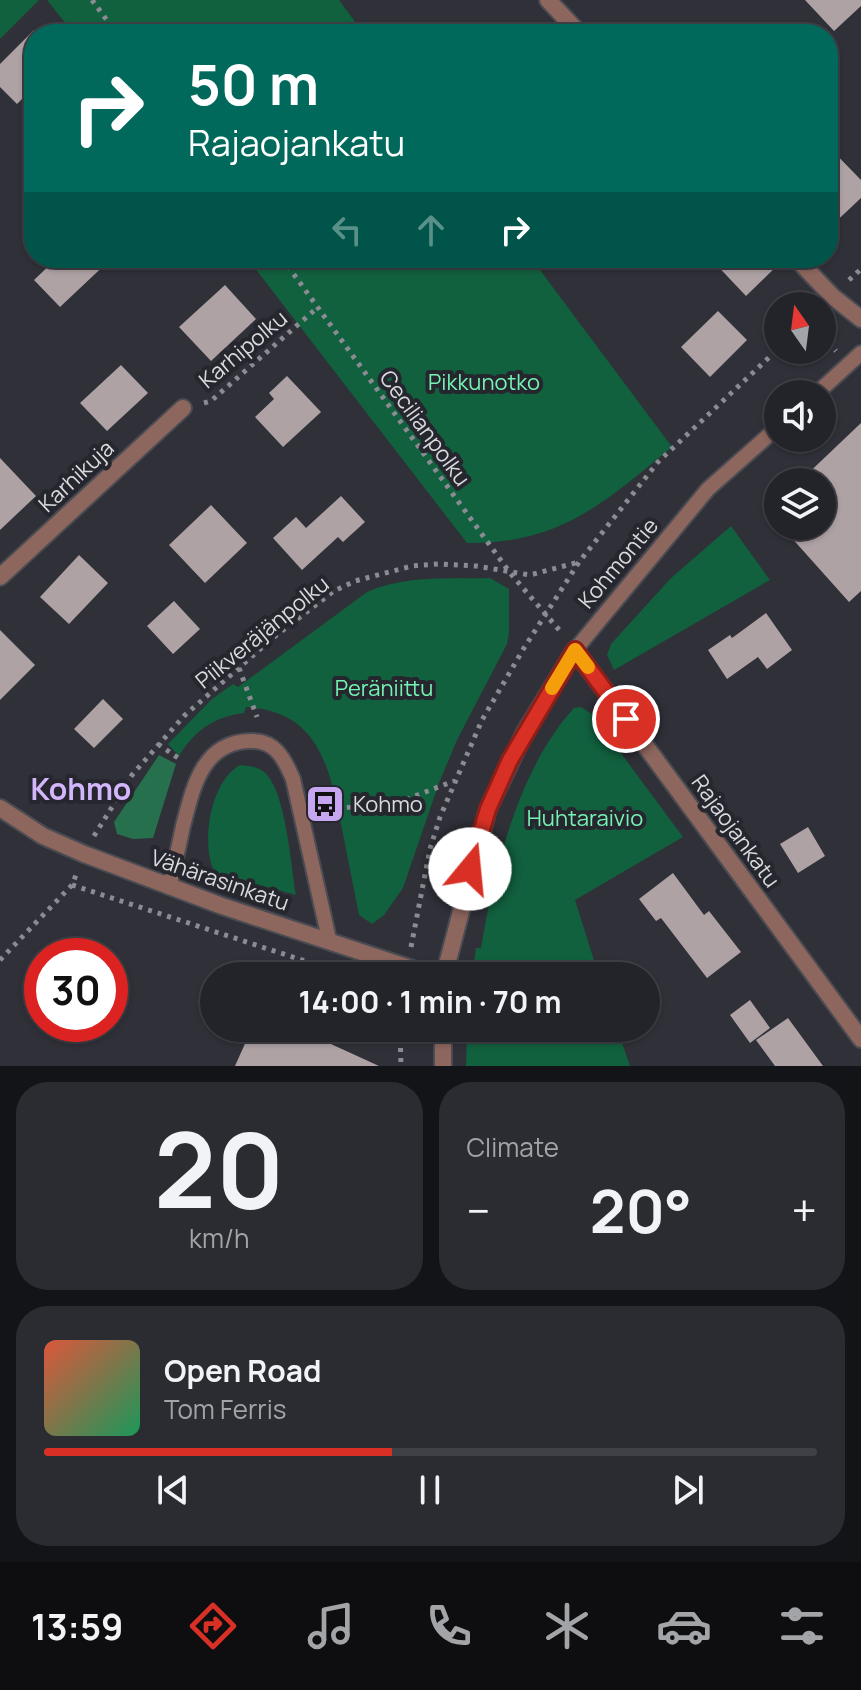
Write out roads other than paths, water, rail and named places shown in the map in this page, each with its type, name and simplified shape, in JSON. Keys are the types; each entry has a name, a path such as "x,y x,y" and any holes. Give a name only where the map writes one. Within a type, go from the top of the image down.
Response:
{"street":[{"path":"548,0 571,24"},
{"path":"805,268 832,296 861,319"},
{"name":"Karhikuja","path":"0,577 183,408"},
{"name":"Kohmontie","path":"448,962 488,809 525,732 575,650"},
{"name":"Rajaojankatu","path":"575,650 861,1039"},
{"name":"Vähärasinkatu","path":"0,808 43,836 84,854 169,887 393,962"},
{"path":"443,1042 443,1066"}],"lane":[{"path":"831,380 861,353"},
{"name":"Kohmontie","path":"575,650 708,489 764,439"},
{"path":"169,887 192,793 207,760 228,745 247,741 266,743 283,756 293,779 329,939"}],"place":[{"name":"Kohmo","path":"325,804"}],"district":[{"name":"Kohmo","path":"81,790"}],"park label":[{"name":"Pikkunotko","path":"484,382"},
{"name":"Peräniittu","path":"384,688"},
{"name":"Huhtaraivio","path":"585,818"}]}
